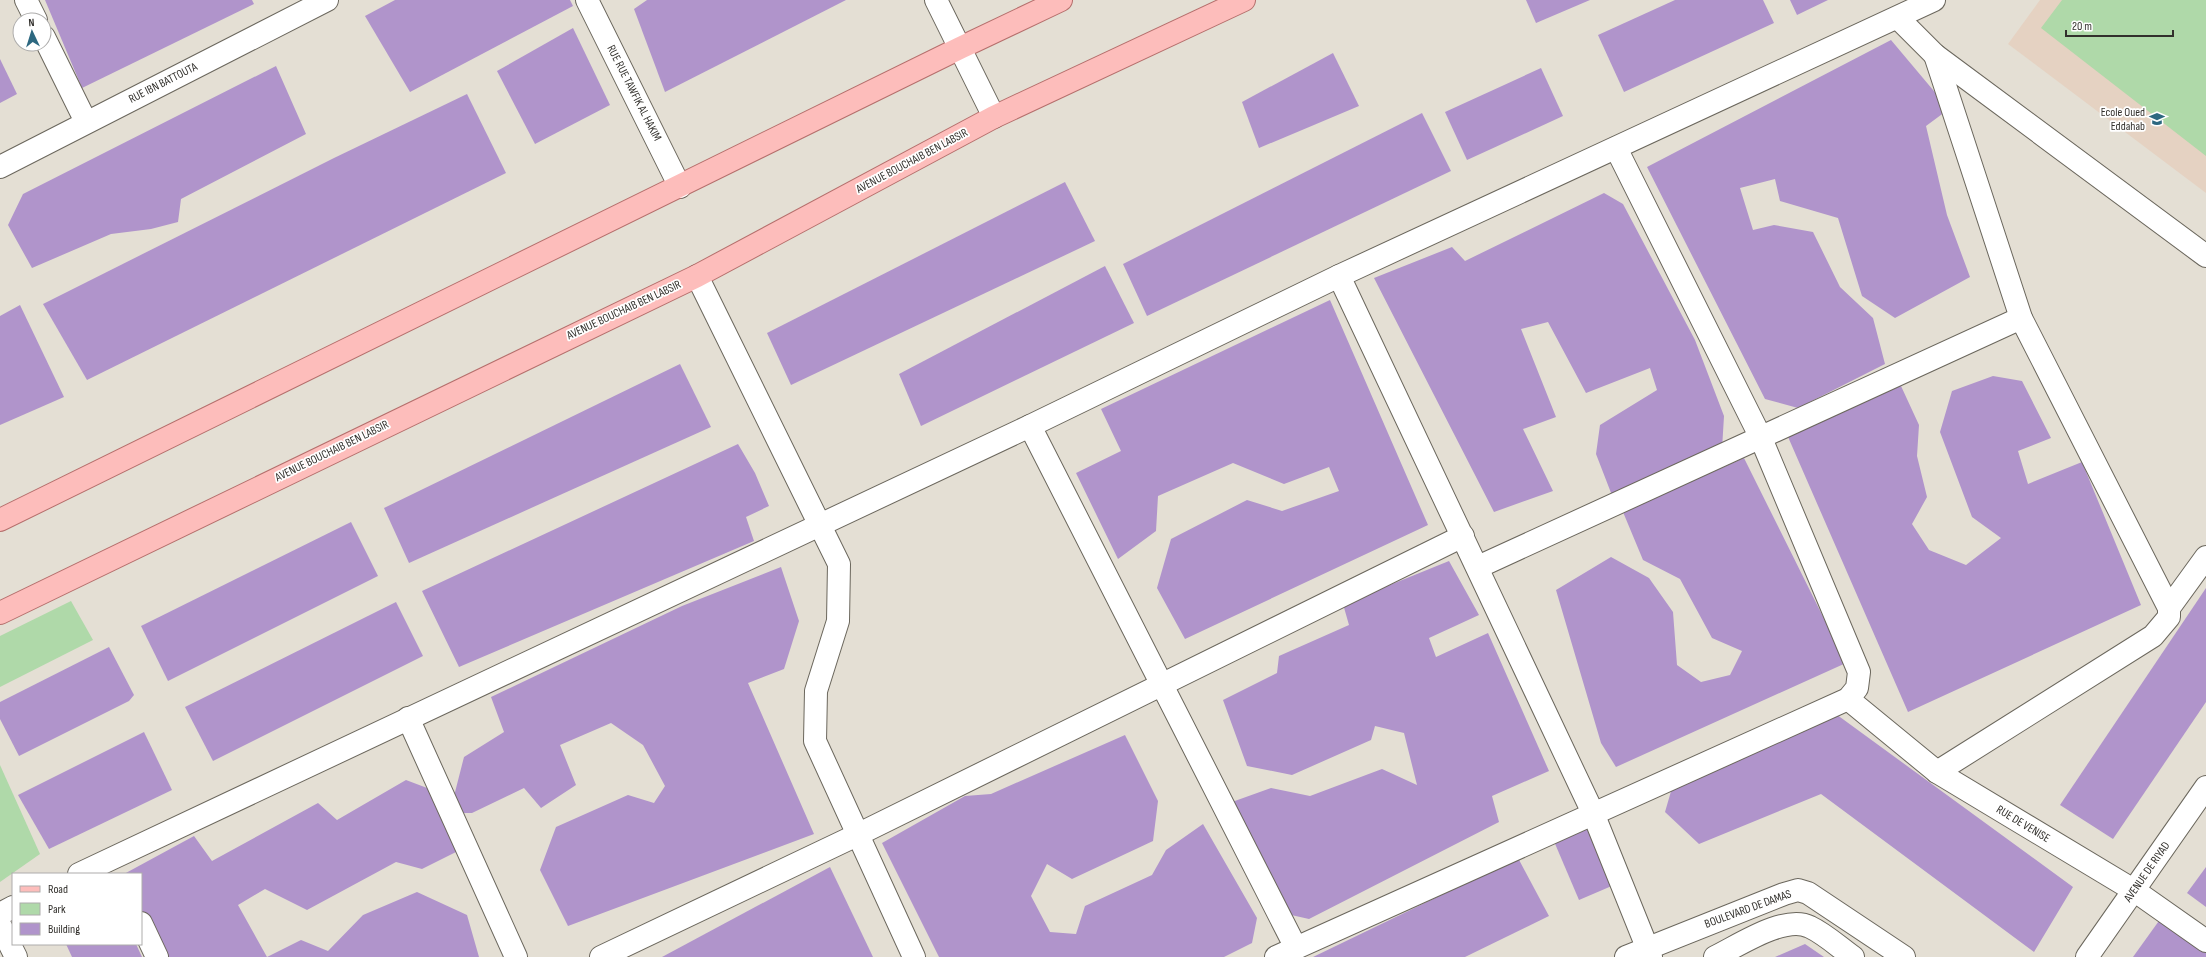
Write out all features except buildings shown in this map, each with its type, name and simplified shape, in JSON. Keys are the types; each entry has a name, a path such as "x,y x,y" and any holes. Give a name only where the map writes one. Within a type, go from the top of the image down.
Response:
{"main road":[{"path":"0,520 960,48 1061,0"},
{"name":"AVENUE BOUCHAIB BEN LABSIR","path":"0,613 697,276 994,117 1244,0"}],"street":[{"path":"26,0 32,12"},
{"name":"RUE IBN BATTOUTA","path":"0,167 86,122 295,7 327,0"},
{"name":"RUE RUE TAWFIK AL HAKIM","path":"587,0 680,187"},
{"path":"936,0 994,117"},
{"path":"83,873 114,866 408,718 1030,426 1339,276 1934,0"},
{"path":"1898,18 1935,55 2206,256"},
{"path":"51,52 86,122"},
{"path":"1935,55 2021,318 2170,608"},
{"path":"1276,957 1848,699 1857,688 1859,672 1760,436 1616,148"},
{"path":"697,276 839,564 838,621 816,691 815,741 914,957"},
{"path":"1339,276 1478,566 1593,813 1649,952"},
{"path":"1478,566 2021,318"},
{"path":"1030,426 1161,686 1296,948"},
{"path":"601,957 857,835 1463,536"},
{"path":"1937,772 2153,636 2169,617 2170,608 2206,557"},
{"name":"RUE DE VENISE","path":"1848,699 1937,772 2135,891 2206,941"},
{"path":"408,718 516,957"},
{"name":"AVENUE DE RIYAD","path":"2087,957 2135,891 2206,787"},
{"name":"BOULEVARD DE DAMAS","path":"1626,957 1649,952 1784,894 1798,890 1808,893 1904,957"},
{"path":"0,914 12,908"},
{"path":"1715,957 1780,925 1796,923 1809,926 1853,957"},
{"path":"0,925 16,957"},
{"path":"142,925 157,957"}],"shaded area":[{"name":"Ecole Oued Eddahab","path":"2040,0 2206,0 2206,193 2008,44"}],"green space":[{"name":"Ecole Oued Eddahab","path":"2062,0 2206,0 2206,156 2041,28"},
{"path":"71,601 93,640 0,687 0,636"},
{"path":"0,765 40,854 0,882"}],"place":[{"name":"Ecole Oued Eddahab","path":"2157,119"}]}
